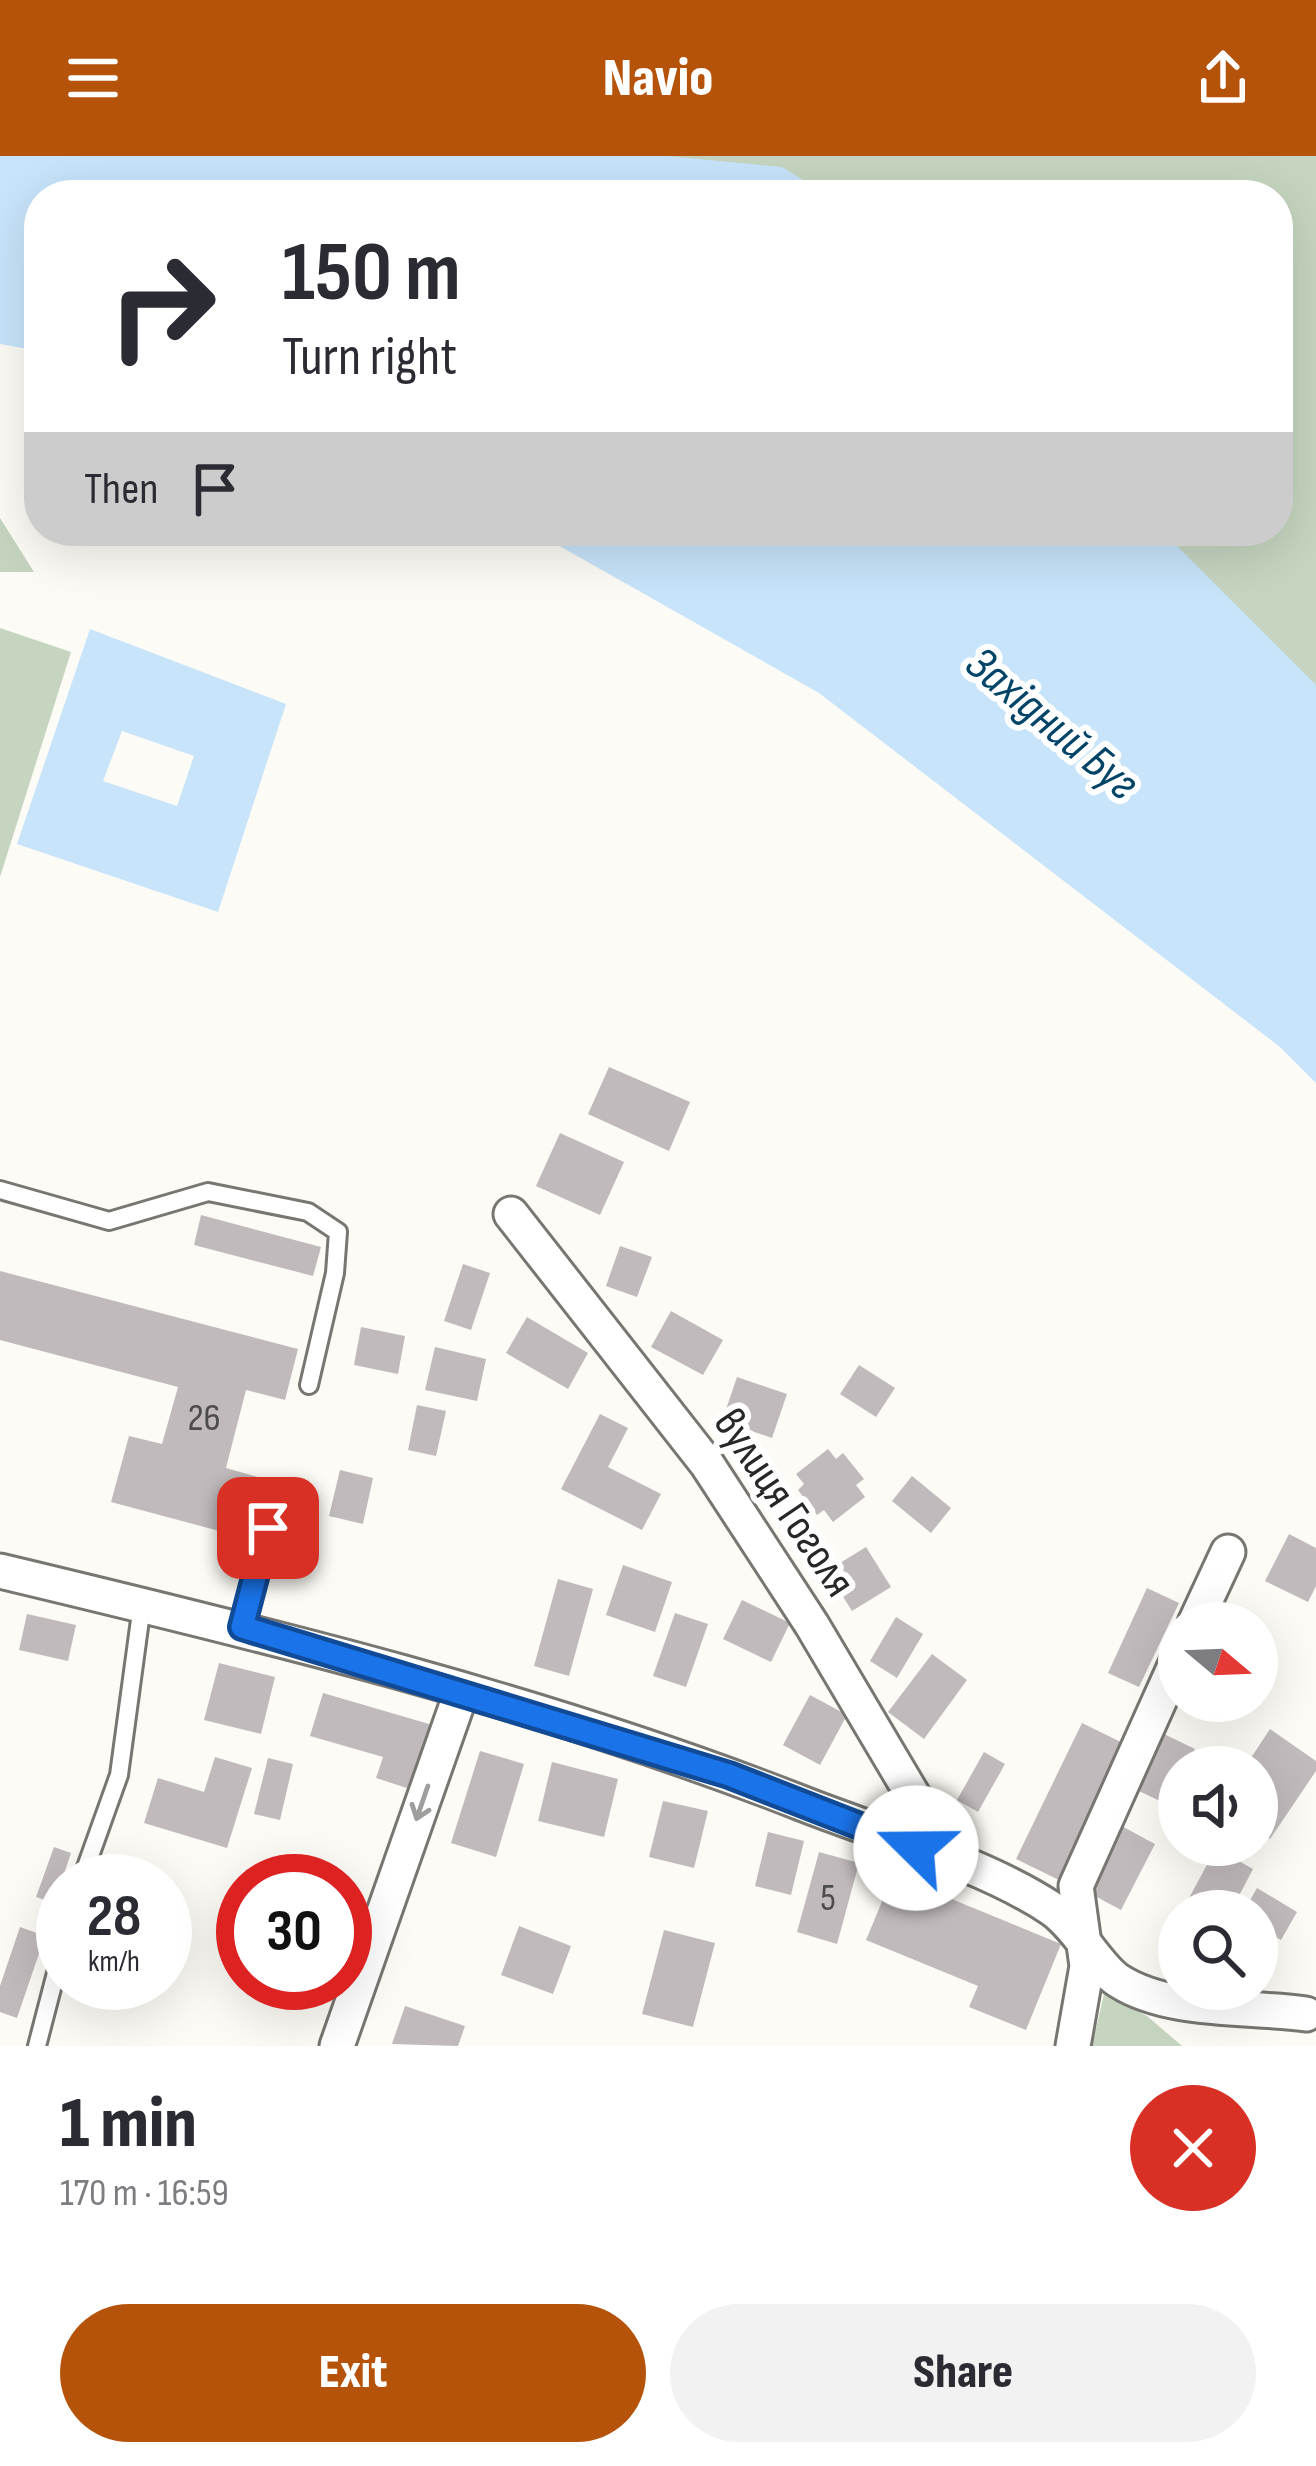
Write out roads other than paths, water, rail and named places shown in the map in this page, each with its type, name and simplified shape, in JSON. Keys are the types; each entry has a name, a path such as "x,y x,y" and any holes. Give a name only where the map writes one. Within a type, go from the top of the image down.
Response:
{"street":[{"name":"вулиця Гоголя","path":"511,1214 707,1464 812,1624 953,1862"},
{"path":"1205,1602 1228,1552"},
{"path":"0,1571 242,1627 729,1775 953,1862 1050,1908 1088,1940 1117,1980 1162,1998 1309,2020"},
{"path":"337,2046 461,1693"},
{"path":"1073,2046 1088,1940 1076,1886 1158,1704"}],"lane":[{"path":"0,1190 110,1220 208,1192 308,1212 338,1232 335,1273 309,1385"},
{"path":"242,1627 268,1528"},
{"path":"90,1854 118,1775 142,1605"},
{"path":"37,2046 46,2010"}],"water":[{"path":"0,156 667,156 782,167 803,180 24,180 24,348 0,344"},
{"name":"Західний Буг","path":"559,546 1177,546 1316,685 1316,1083 1280,1047 819,693"},
{"path":"90,629 286,704 218,912 17,844","holes":["122,731 194,756 177,806 103,781"]}]}
